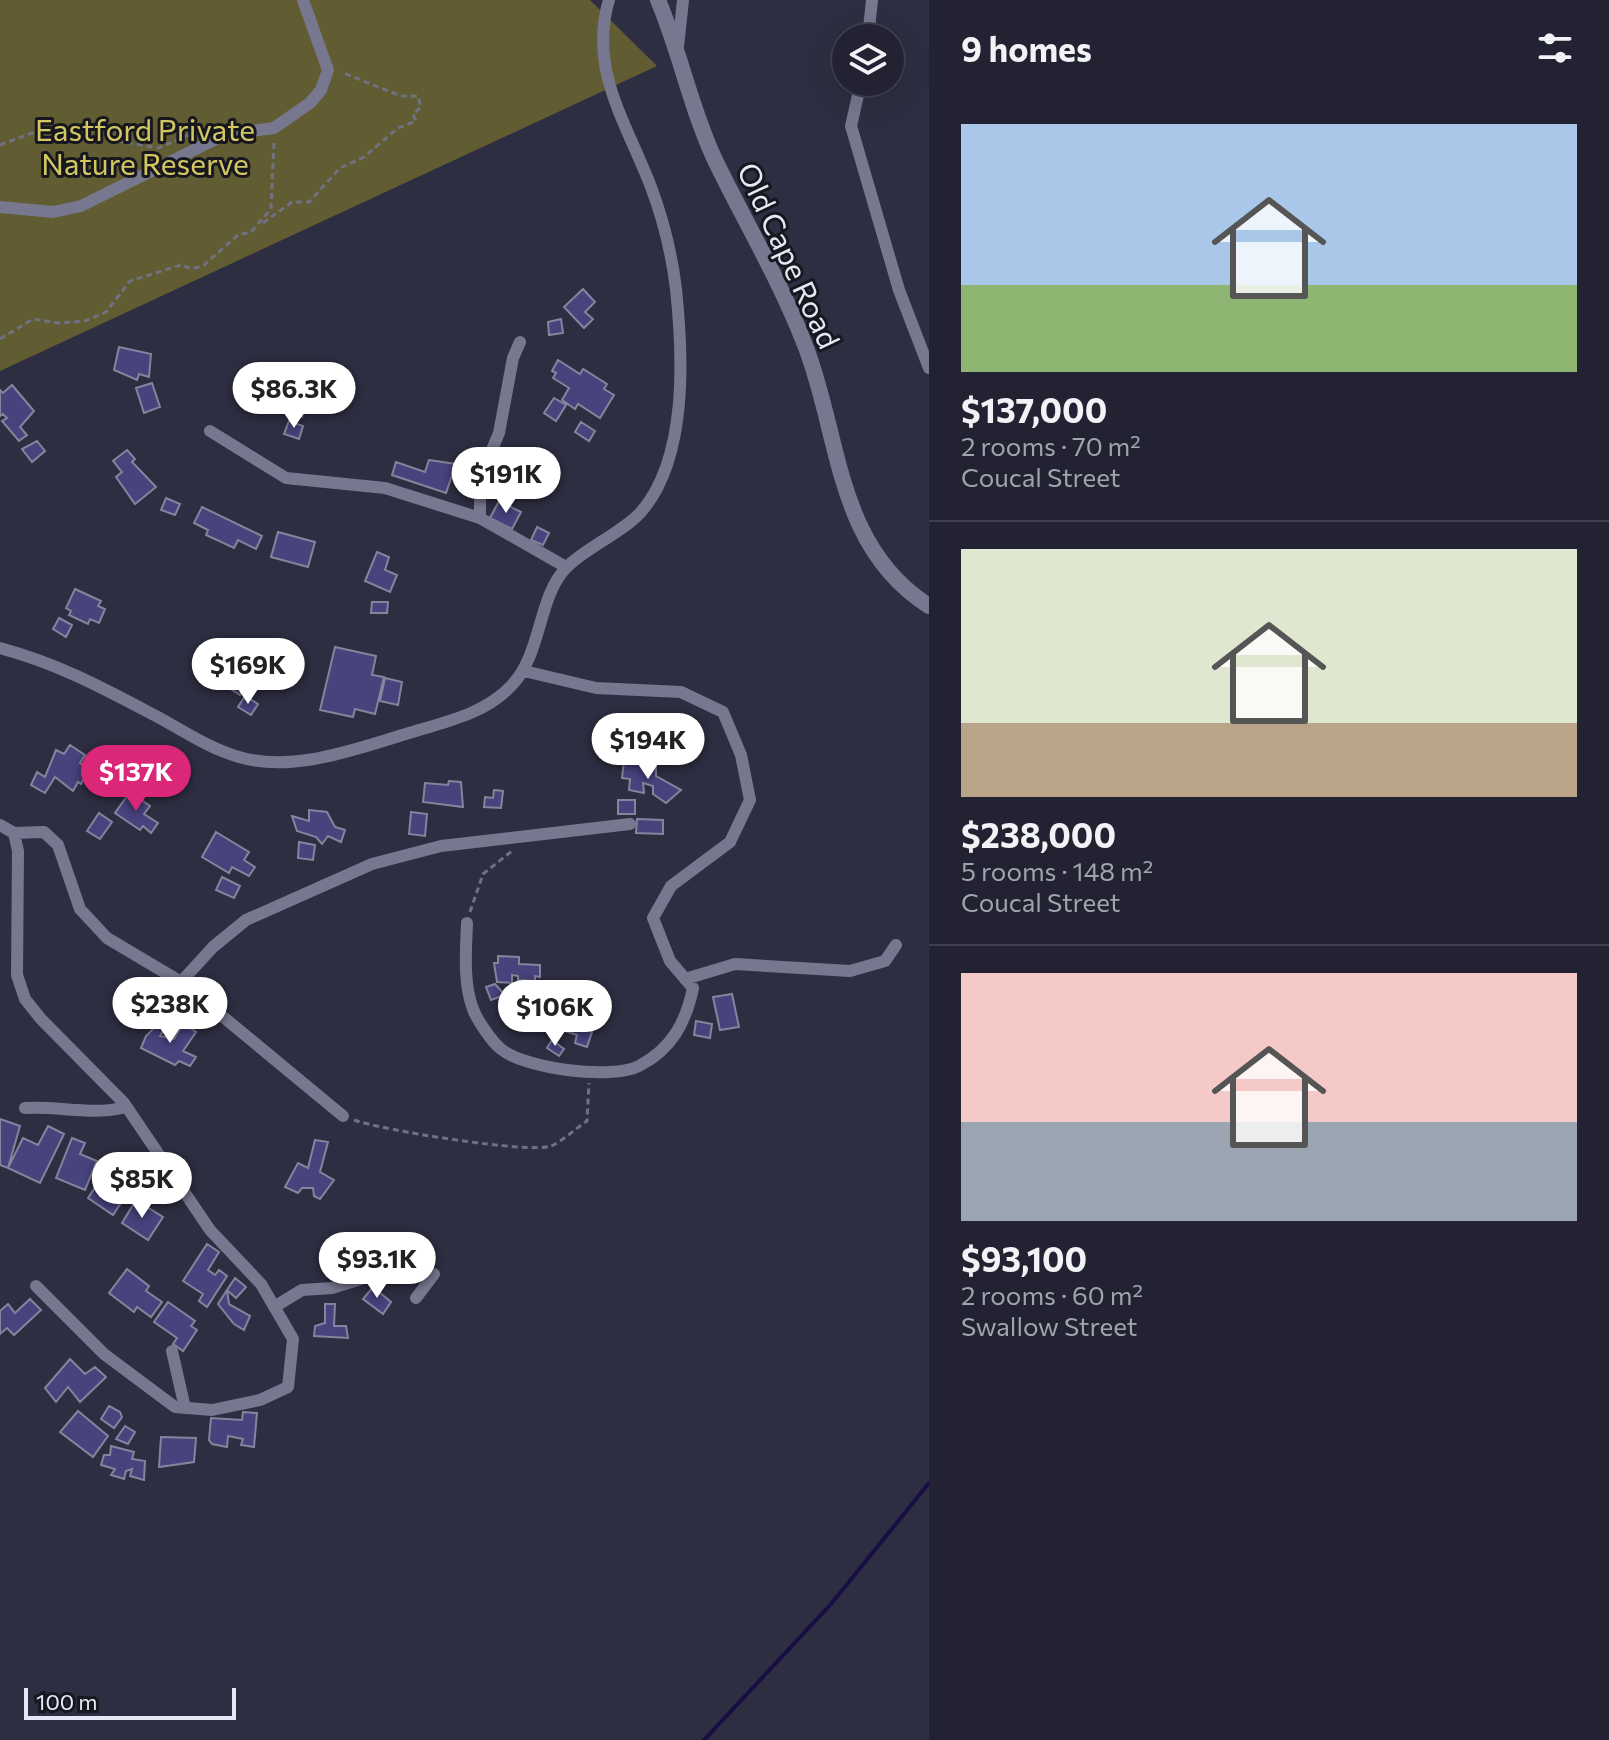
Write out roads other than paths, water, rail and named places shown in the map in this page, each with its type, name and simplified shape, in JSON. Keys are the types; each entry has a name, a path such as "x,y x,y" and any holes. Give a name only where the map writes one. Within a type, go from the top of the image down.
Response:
{"street":[{"path":"0,207 53,212 81,206 226,134 274,128 310,103 321,90 328,70 303,0"},
{"path":"0,648 71,671 239,758 271,761 307,760 354,750 476,713 510,688 524,671 566,567 641,512 661,479 680,399 675,287 666,237 653,191 608,83 601,47 601,28 609,0"},
{"name":"Old Cape Road","path":"658,0 678,47 715,158 766,255 807,349 848,502 877,557 910,594 929,606"},
{"path":"678,47 683,0"},
{"path":"869,24 872,0"},
{"path":"858,96 851,126 899,290 929,368"},
{"path":"480,518 480,478 499,433 513,358 520,342"},
{"path":"210,431 286,478 385,488 480,518 566,567"},
{"path":"467,923 466,969 473,1009 502,1050 551,1068 590,1072 638,1067 675,1038 687,1016 693,988 670,961 653,918 671,886 730,842 750,800 741,755 723,712 681,692 596,688 524,671"},
{"path":"181,982 213,947 246,920 372,864 441,846 630,824"},
{"path":"0,825 14,833 44,832 58,845 80,909 107,938 181,982 343,1116"},
{"path":"14,833 18,851 17,975 25,999 124,1103 210,1230 261,1284 293,1339 288,1387 260,1400 212,1410 175,1407 104,1354 36,1286"},
{"path":"685,979 735,964 850,971 885,961 896,945"},
{"path":"25,1108 57,1106 106,1112 122,1108 124,1103"},
{"path":"274,1307 302,1290 332,1288 361,1279 378,1268 434,1274 416,1298"},
{"path":"172,1351 185,1408"}],"waterway":[{"path":"704,1740 831,1604 929,1483"}],"park label":[{"name":"Eastford Private Nature Reserve","path":"145,145"}]}
